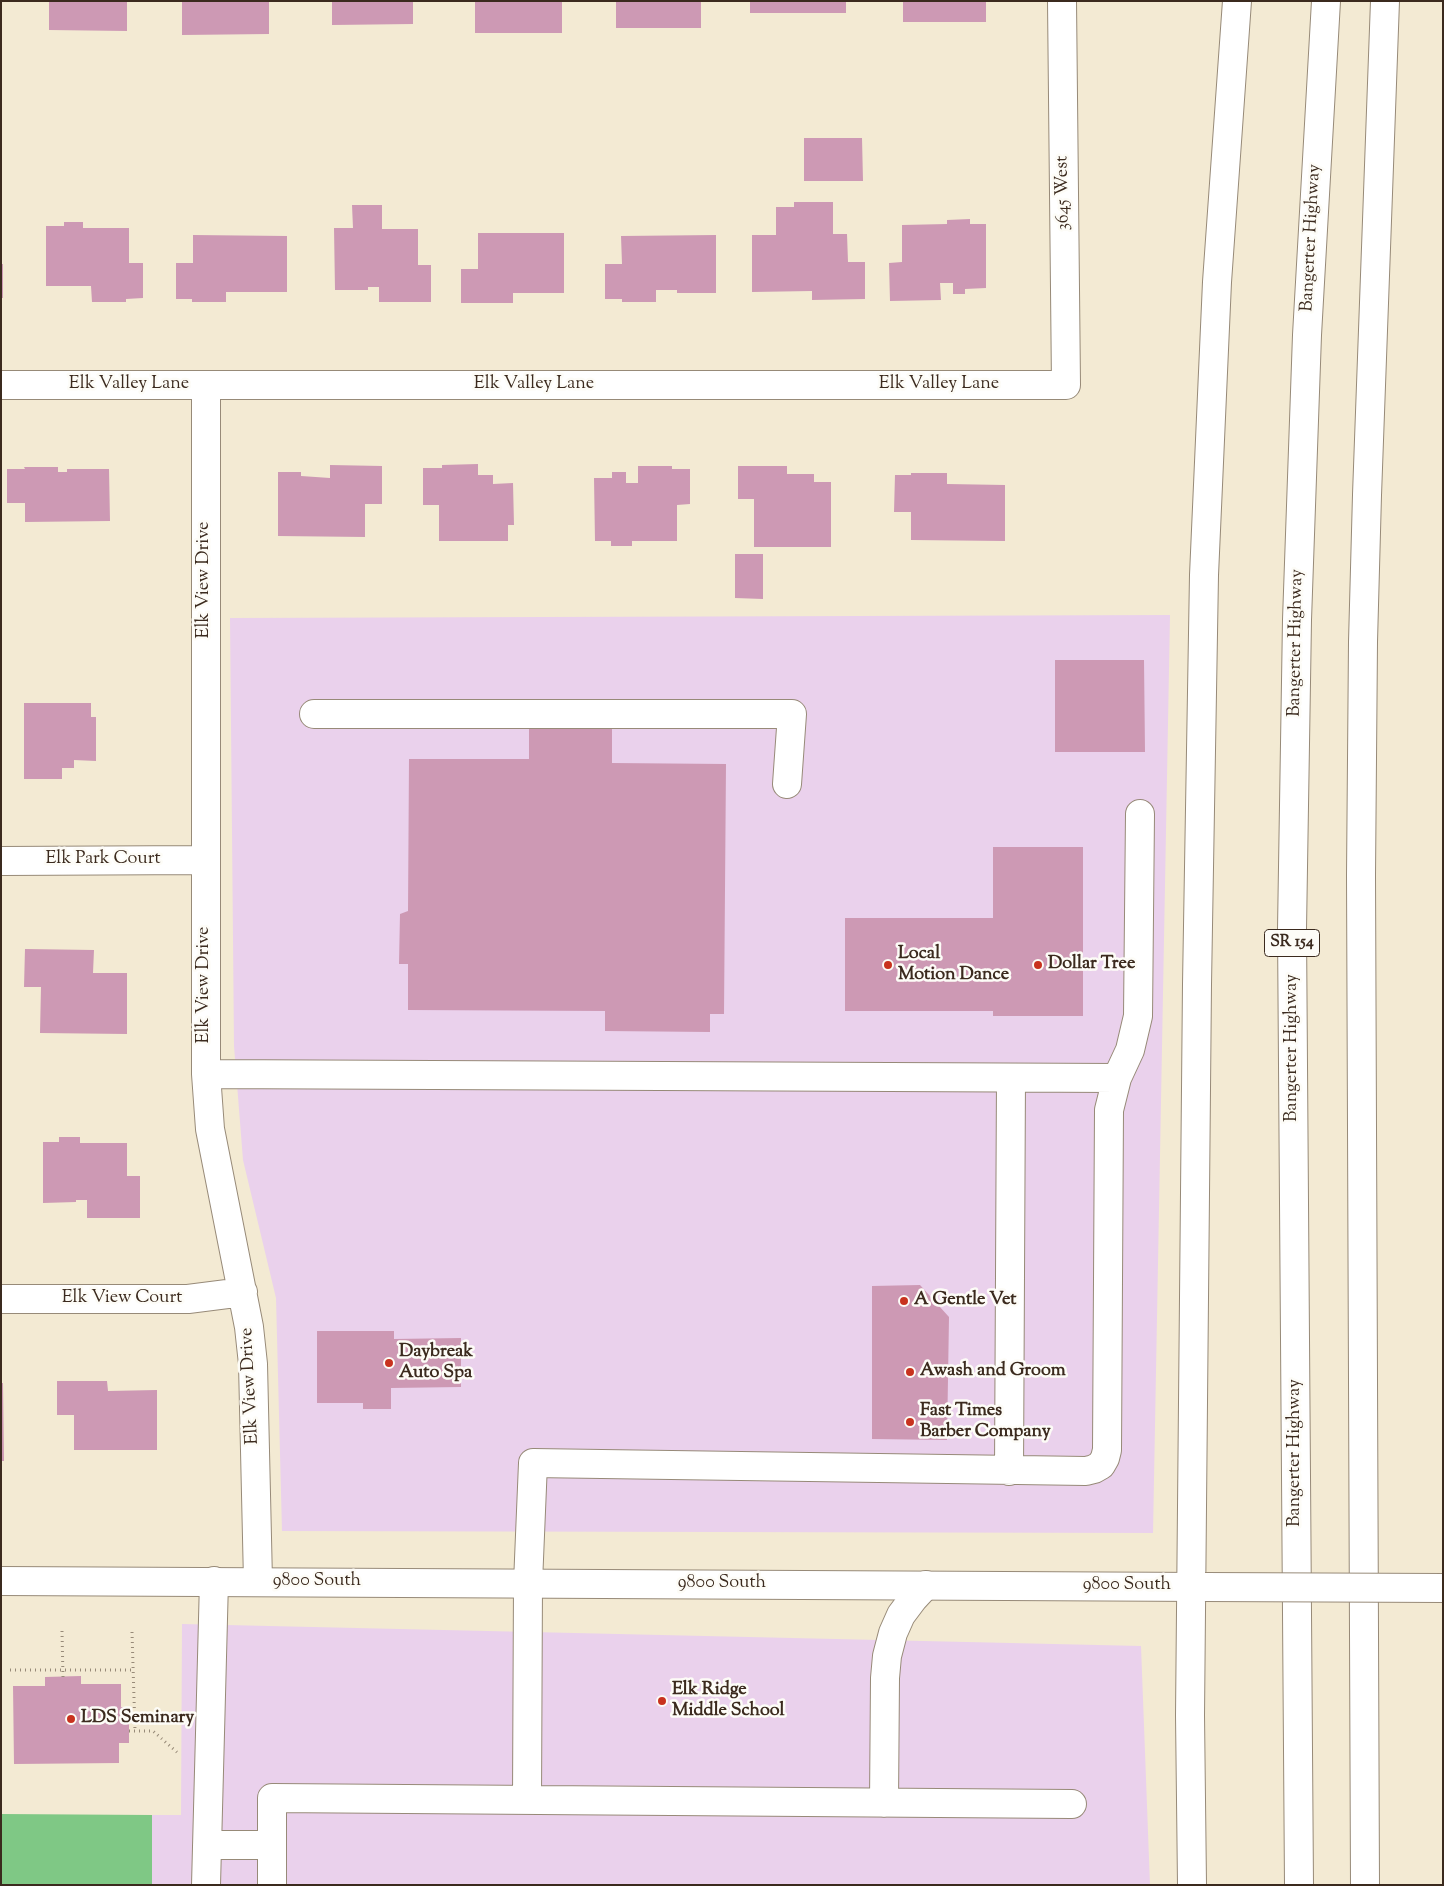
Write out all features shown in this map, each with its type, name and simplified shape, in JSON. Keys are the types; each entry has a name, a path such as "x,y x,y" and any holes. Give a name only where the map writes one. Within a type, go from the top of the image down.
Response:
{"main road":[{"name":"3645 West","path":"1062,1 1066,385"},
{"path":"1192,1885 1190,1716 1198,1587 1197,975 1204,575 1217,282 1237,1"},
{"name":"Bangerter Highway","path":"1299,1885 1293,899 1297,620 1307,335 1326,1"},
{"path":"1365,1885 1361,875 1363,662 1366,495 1385,1"},
{"name":"Elk Valley Lane","path":"1,385 1066,385"},
{"name":"Elk View Drive","path":"206,385 206,1074 210,1129 249,1327 252,1364 258,1581"},
{"path":"314,714 792,714 787,784"},
{"path":"527,1799 528,1582 533,1463 1086,1471 1094,1470 1106,1458 1109,1110 1117,1078 1130,1050 1138,1016 1140,814"},
{"name":"Elk Park Court","path":"1,861 205,860"},
{"path":"206,1074 1117,1078"},
{"path":"1009,1470 1012,1078"},
{"name":"Elk View Court","path":"1,1299 188,1299 243,1292"},
{"name":"9800 South","path":"1,1581 528,1582 1443,1588"},
{"path":"206,1885 214,1581"},
{"path":"884,1803 885,1678 887,1656 893,1633 902,1615 912,1599 926,1585"},
{"path":"272,1885 272,1798 1072,1804"},
{"path":"207,1845 272,1845"}],"path":[{"path":"62,1632 63,1677"},
{"path":"132,1632 135,1731"},
{"path":"10,1670 133,1670"},
{"path":"129,1731 153,1731 182,1756"}],"shaded area":[{"path":"1170,615 1153,1533 282,1531 276,1298 243,1160 234,1046 230,618"},
{"name":"Elk Ridge Middle School","path":"182,1624 1141,1646 1150,1885 152,1885 152,1815 181,1815"}],"green space":[{"path":"1,1814 152,1815 152,1885 1,1885"}],"building":[{"path":"49,1 127,1 127,31 49,30"},
{"path":"182,1 269,1 269,34 182,35"},
{"path":"332,1 413,1 413,24 332,25"},
{"path":"475,1 562,1 562,33 475,33"},
{"path":"616,1 701,1 701,28 616,28"},
{"path":"750,1 846,1 846,13 750,13"},
{"path":"903,1 986,1 986,22 903,22"},
{"path":"804,138 862,138 863,181 804,181"},
{"path":"794,202 833,202 833,234 847,234 848,262 865,262 865,299 812,300 812,291 752,292 752,235 776,235 776,207 794,207"},
{"path":"352,205 382,205 382,229 418,229 418,265 431,265 431,302 379,302 379,287 368,287 368,290 335,290 334,228 353,228"},
{"path":"970,219 970,224 986,224 986,288 965,289 965,294 953,294 953,283 940,283 941,300 890,301 889,263 902,262 902,225 947,224 947,220"},
{"path":"64,222 83,222 83,228 129,228 129,263 143,263 143,298 126,299 126,302 92,302 91,286 46,286 46,226 64,226"},
{"path":"478,233 564,233 564,293 513,293 513,303 461,303 461,269 478,269"},
{"path":"193,235 287,236 287,292 226,292 226,302 192,302 192,299 176,299 176,263 193,263"},
{"path":"716,235 716,293 677,293 677,290 656,290 656,302 622,302 622,299 605,299 605,264 622,264 621,236"},
{"path":"1,264 3,264 3,298 1,298"},
{"path":"478,464 478,475 493,475 493,484 513,483 514,525 508,525 508,541 439,541 439,505 423,505 423,468 442,468 442,465"},
{"path":"330,465 382,466 382,504 365,504 365,537 278,536 278,472 301,472 301,476 330,478"},
{"path":"638,466 672,466 672,469 690,469 690,504 677,505 677,541 632,541 632,546 611,546 611,541 595,541 594,478 612,478 612,472 626,472 626,483 638,483"},
{"path":"738,466 787,466 787,474 814,474 814,482 831,482 831,547 754,547 754,499 738,499"},
{"path":"24,467 58,467 58,472 67,472 67,469 109,469 110,521 25,522 25,503 7,503 7,469 25,469"},
{"path":"911,473 947,473 947,484 1005,485 1005,541 911,540 911,512 894,512 895,475 911,475"},
{"path":"735,554 763,554 763,599 735,598"},
{"path":"1055,660 1144,660 1145,752 1055,752"},
{"path":"24,703 91,703 91,717 96,717 96,761 74,760 74,768 62,768 62,779 24,779"},
{"path":"529,722 612,723 612,763 726,764 724,1014 710,1014 710,1032 605,1031 605,1011 408,1010 408,964 399,964 400,914 408,911 409,759 529,759"},
{"path":"993,847 1083,847 1083,1016 993,1016 993,1011 845,1011 845,918 993,918"},
{"path":"25,949 94,950 93,973 127,973 127,1034 40,1033 41,987 24,987"},
{"path":"59,1137 80,1137 80,1143 127,1143 127,1176 140,1176 140,1218 87,1218 87,1200 43,1203 43,1142 59,1142"},
{"path":"920,1285 949,1317 947,1440 872,1439 872,1286"},
{"name":"Daybreak Auto Spa","path":"317,1331 394,1331 394,1339 461,1338 461,1387 391,1388 391,1409 363,1409 363,1403 317,1403"},
{"path":"57,1381 107,1381 108,1391 157,1390 157,1450 74,1450 74,1415 57,1415"},
{"path":"1,1383 3,1383 4,1461 1,1461"},
{"name":"LDS Seminary","path":"81,1676 81,1684 121,1684 121,1707 129,1707 129,1743 119,1743 119,1763 14,1764 13,1686 45,1686 45,1677"}],"place":[{"name":"Local Motion Dance","path":"888,965"},
{"name":"Dollar Tree","path":"1038,965"},
{"name":"A Gentle Vet","path":"904,1301"},
{"name":"Daybreak Auto Spa","path":"389,1363"},
{"name":"Awash and Groom","path":"910,1372"},
{"name":"Fast Times Barber Company","path":"910,1422"},
{"name":"Elk Ridge Middle School","path":"662,1701"},
{"name":"LDS Seminary","path":"71,1719"}]}
